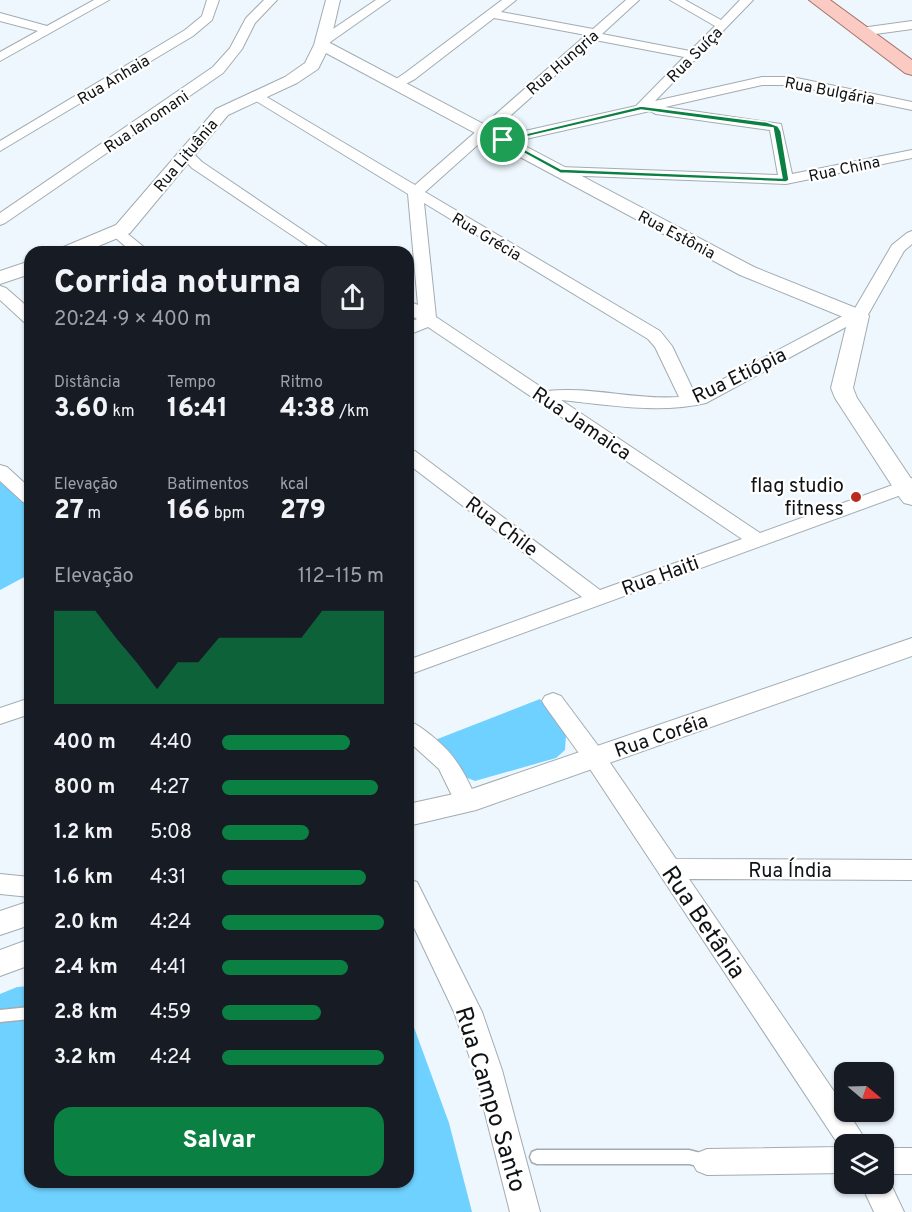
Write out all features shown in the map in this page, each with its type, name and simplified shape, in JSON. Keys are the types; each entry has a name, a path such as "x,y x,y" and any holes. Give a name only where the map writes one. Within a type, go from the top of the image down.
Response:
{"main road":[{"path":"818,0 912,69"}],"street":[{"path":"0,57 103,0"},
{"name":"Rua Anhaia","path":"0,147 189,33 208,17 213,0"},
{"name":"Rua Ianomani","path":"0,220 218,70 239,44 250,21 271,0"},
{"name":"Rua Lituânia","path":"84,246 118,233 214,118 305,72 316,59 322,44 333,0"},
{"path":"322,44 384,0"},
{"path":"397,83 410,76 510,0"},
{"name":"Rua Hungria","path":"415,193 633,0"},
{"path":"676,0 722,25"},
{"name":"Rua Suíça","path":"641,108 747,0"},
{"path":"491,14 693,55"},
{"path":"0,17 48,30"},
{"path":"861,32 912,25"},
{"name":"Rua Estônia","path":"322,44 747,271 857,315"},
{"name":"Rua Bulgária","path":"503,140 773,80 912,106"},
{"name":"Rua Grécia","path":"255,96 654,335 663,346 690,402"},
{"path":"641,108 776,127 786,180"},
{"path":"186,154 196,165 318,246"},
{"name":"Rua China","path":"560,171 786,180 912,154"},
{"path":"414,327 428,320 415,193"},
{"path":"118,233 134,246"},
{"path":"910,490 846,398 842,388 857,315 890,259 898,248 911,239"},
{"path":"0,278 24,269"},
{"path":"0,291 24,313"},
{"name":"Rua Jamaica","path":"414,310 756,539"},
{"name":"Rua Etiópia","path":"543,397 560,395 666,403 690,402 700,399 857,315"},
{"name":"Rua Chile","path":"414,460 597,598"},
{"path":"0,471 24,493"},
{"name":"Rua Haiti","path":"414,659 597,598 756,539 910,490"},
{"name":"Rua Coréia","path":"414,814 466,802 912,647"},
{"name":"Rua Betânia","path":"553,701 594,758 847,1134"},
{"path":"0,716 24,708"},
{"path":"414,734 449,765 466,802"},
{"name":"Rua Índia","path":"668,869 912,870"},
{"path":"0,884 24,886"},
{"name":"Rua Campo Santo","path":"414,902 468,1012 488,1070 525,1212"},
{"path":"0,923 24,915"},
{"path":"0,963 24,954"},
{"path":"707,1162 834,1160"},
{"path":"894,1161 912,1161"},
{"path":"881,1194 889,1212"}],"lane":[{"path":"0,1016 24,1014"},
{"path":"537,1157 689,1157 707,1162"}],"shaded area":[{"path":"0,478 24,500 24,577 0,590"},
{"path":"540,699 566,735 565,750 556,758 475,781 465,777 453,756 435,740"},
{"path":"24,986 24,1188 414,1188 414,1027 449,1123 472,1212 0,1212 0,994"}],"place":[{"name":"flag studio fitness","path":"856,497"}],"route":[{"path":"641,108 767,124 776,127 778,131 786,180 560,171 503,140 641,108"}]}
